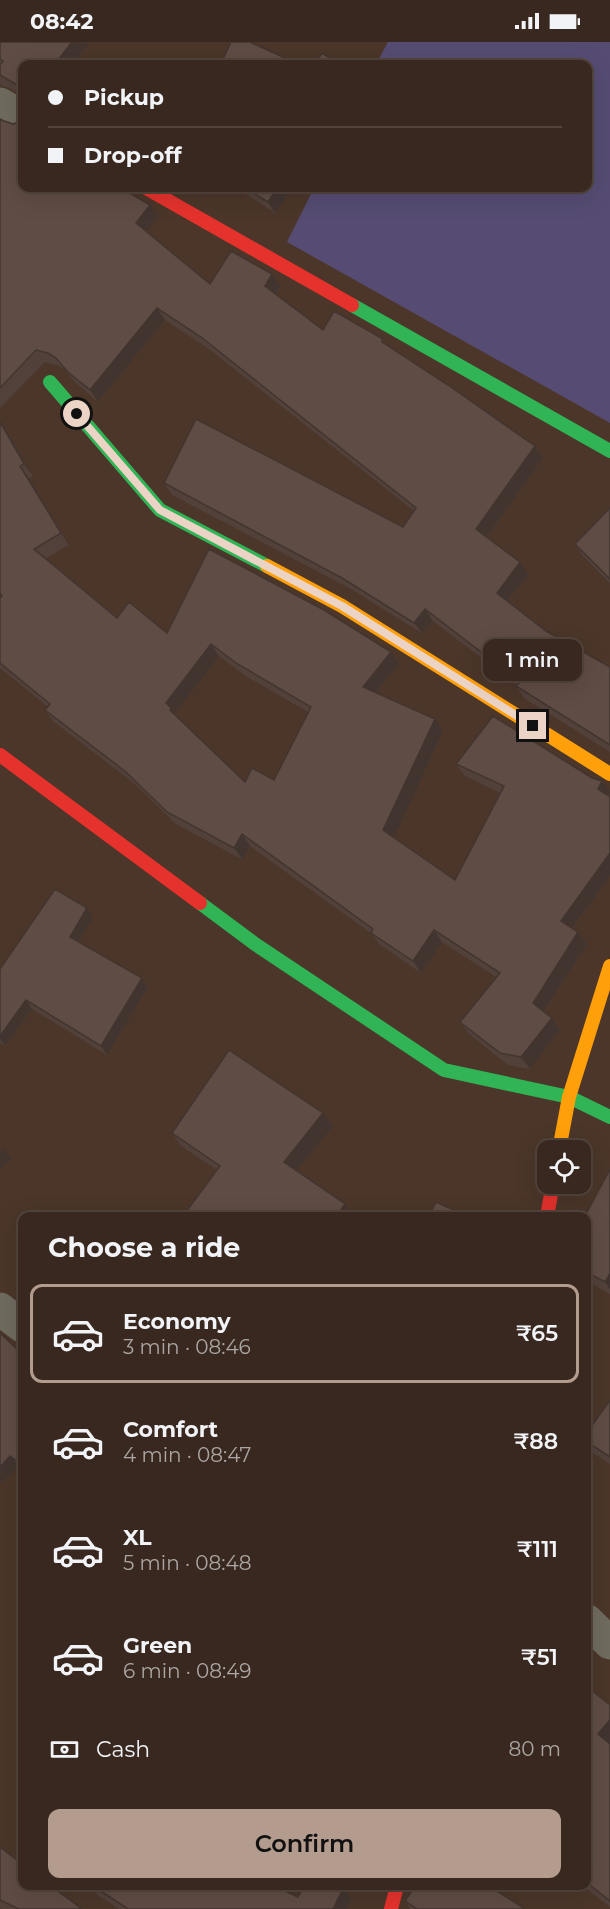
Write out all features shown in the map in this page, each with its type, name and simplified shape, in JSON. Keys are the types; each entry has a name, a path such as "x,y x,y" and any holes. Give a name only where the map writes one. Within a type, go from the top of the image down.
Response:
{"street":[{"path":"0,104 18,115"},
{"path":"153,192 610,452"},
{"path":"50,382 160,510 342,606 610,774"},
{"path":"0,755 255,944 444,1070 569,1097 610,1117"},
{"path":"561,1140 569,1097 610,966"},
{"path":"548,1212 551,1194"},
{"path":"0,1310 18,1323"},
{"path":"591,1625 610,1643"},
{"path":"392,1909 396,1890"}],"shaded area":[{"path":"388,42 610,42 610,423 287,242 312,192 592,192 592,60 378,60"}],"building":[{"path":"0,42 72,42 58,60 18,60 18,86 0,75 0,65 3,61 0,59"},
{"path":"231,42 250,42 289,60 223,60"},
{"path":"322,53 333,60 318,60"},
{"path":"0,119 13,124 18,122 18,192 128,192 150,205 136,223 210,284 231,251 272,274 265,286 323,330 334,311 383,339 382,342 535,446 476,529 520,562 497,593 546,631 610,667 610,745 516,686 520,682 425,609 414,623 342,578 164,483 196,419 403,527 416,508 201,337 157,308 90,390 68,372 56,358 36,350 0,388"},
{"path":"252,192 274,192 268,202"},
{"path":"0,422 24,464 20,466 61,533 34,549 117,618 129,602 167,633 209,549 324,610 391,652 363,687 435,719 383,830 455,880 504,786 456,764 493,716 592,778 602,781 598,789 610,797 610,853 561,921 578,932 533,1003 552,1018 521,1057 500,1053 460,1022 500,973 434,930 413,961 371,933 373,929 242,834 234,848 167,812 126,772 45,710 50,704 0,663 0,598 2,596 0,593","holes":["211,644 236,663 311,707 274,780 252,768 245,782 170,710 171,708 166,703"]},
{"path":"610,508 610,579 575,544"},
{"path":"55,889 87,908 70,937 142,978 101,1046 26,1000 0,1036 0,969"},
{"path":"229,1050 323,1113 284,1162 345,1204 340,1212 186,1212 220,1166 172,1133"},
{"path":"610,1169 610,1273 605,1282 591,1275 591,1212 587,1212"},
{"path":"436,1202 458,1212 431,1212"},
{"path":"0,1333 18,1350 18,1462 10,1456 0,1467"},
{"path":"610,1400 610,1457 591,1444 591,1427"},
{"path":"591,1690 610,1705 610,1720 598,1734 610,1744 610,1901 591,1886"},
{"path":"0,1847 18,1861 18,1890 56,1890 82,1909 19,1909 0,1900"},
{"path":"99,1890 283,1890 298,1897 302,1890 342,1890 333,1909 128,1909"},
{"path":"412,1890 495,1890 525,1909 417,1909 405,1901"}],"traffic: fast":[{"path":"352,305 610,451"},
{"path":"50,382 160,510 267,566"},
{"path":"200,903 255,944 444,1070 569,1097 610,1117"}],"traffic: slow":[{"path":"267,566 342,606 610,774"},
{"path":"561,1140 569,1097 610,966"}],"traffic: jam":[{"path":"153,192 352,305"},
{"path":"0,755 200,903"},
{"path":"548,1212 551,1194"},
{"path":"391,1909 396,1890"}],"route":[{"path":"77,414 160,510 342,606 533,726"}]}
